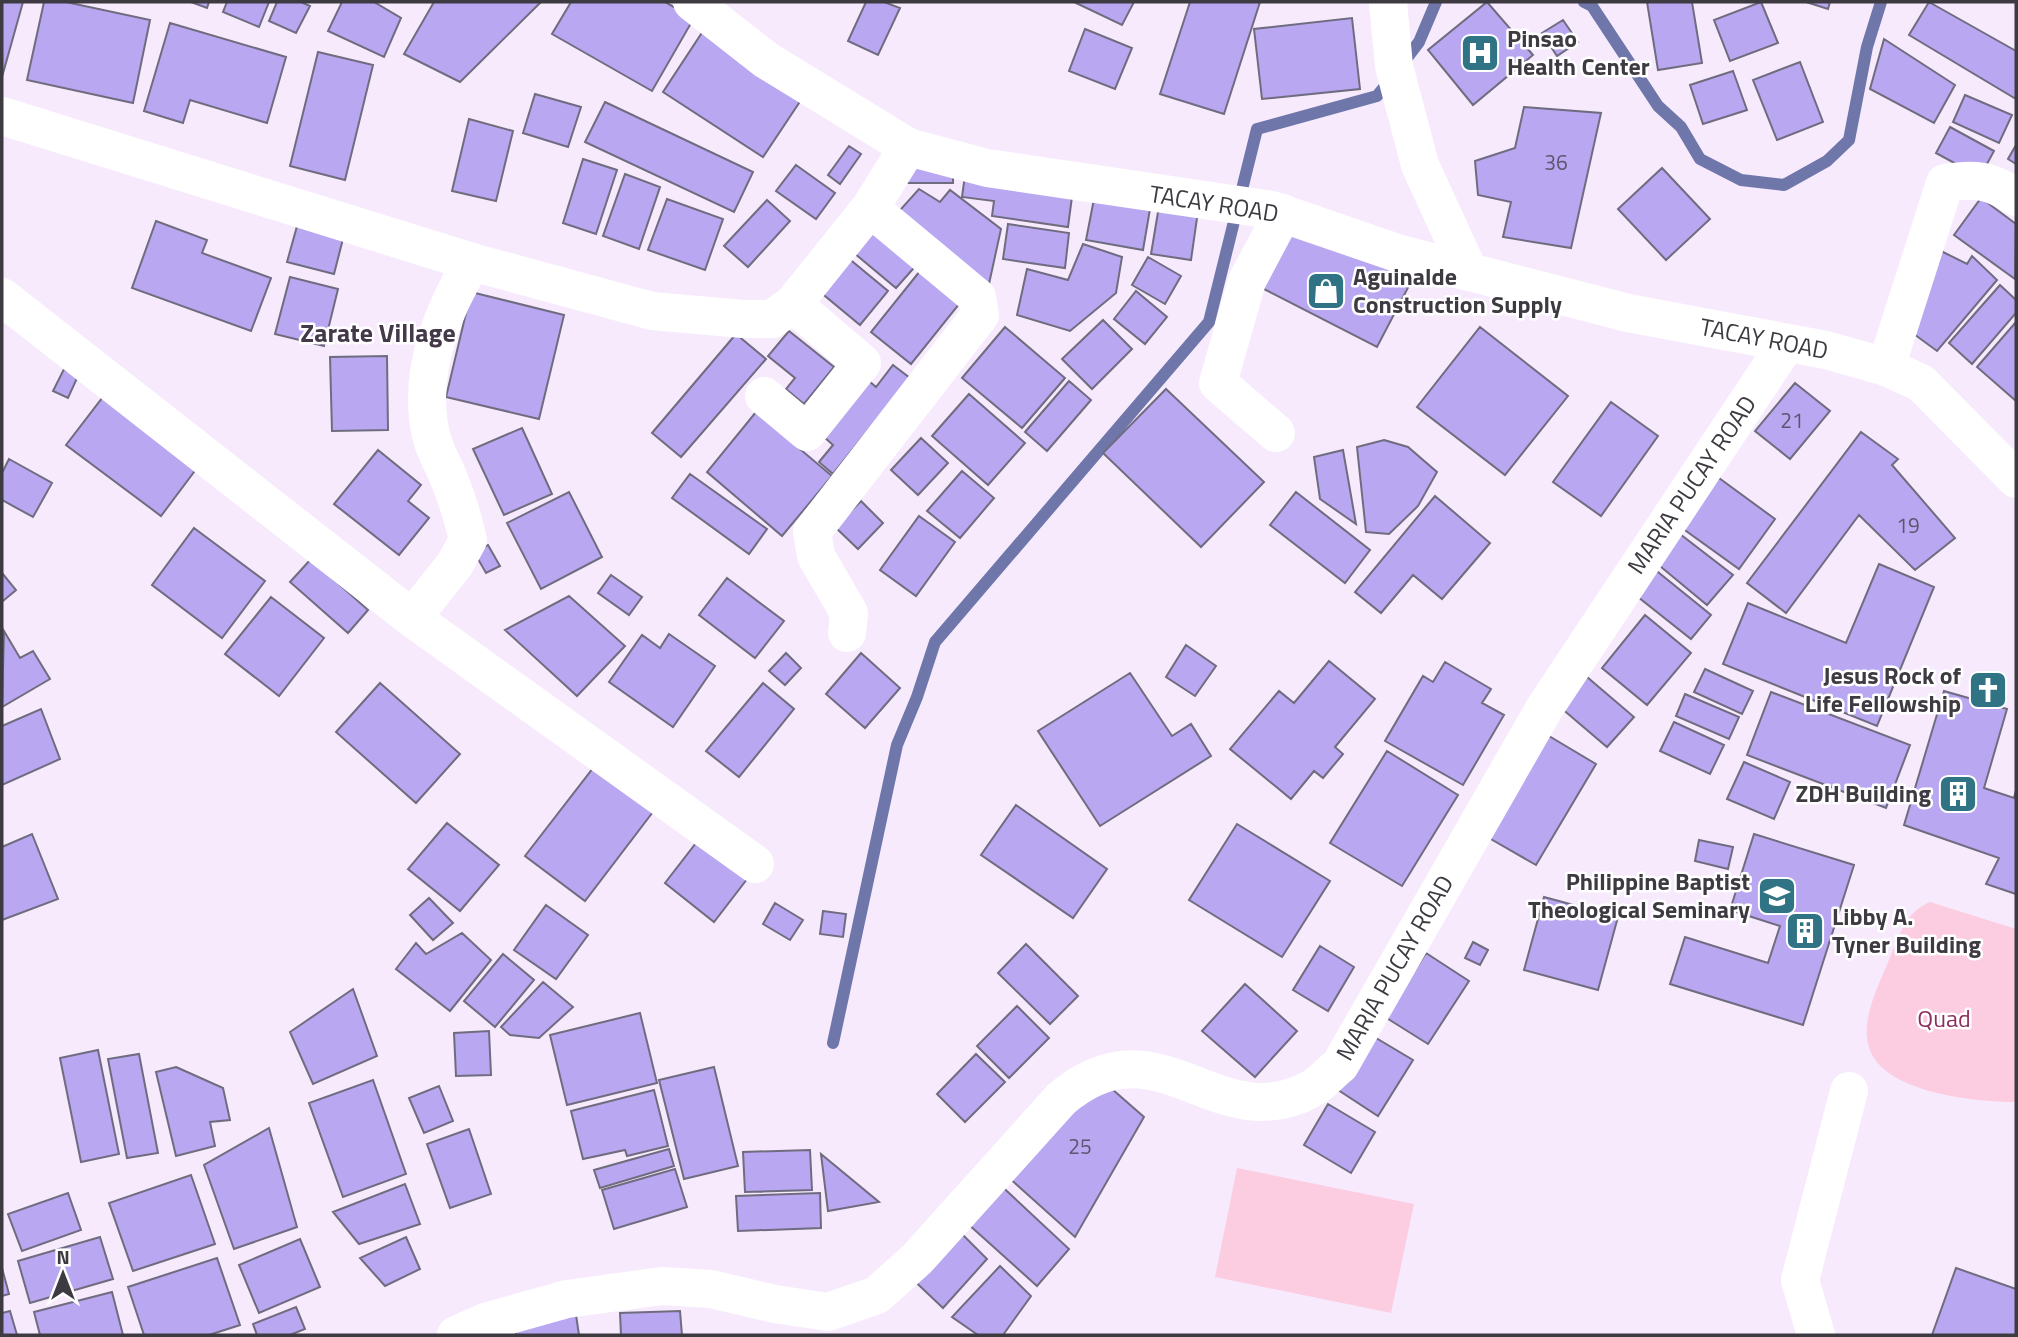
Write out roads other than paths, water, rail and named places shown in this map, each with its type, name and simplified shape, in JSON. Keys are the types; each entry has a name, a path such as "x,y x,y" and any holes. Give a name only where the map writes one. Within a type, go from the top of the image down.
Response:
{"street":[{"name":"TACAY ROAD","path":"692,2 766,60 908,147 986,168 1277,211 1400,254 1628,313 1826,350 1886,367 1921,383 2016,480"},
{"path":"1388,2 1394,66 1420,165 1469,272"},
{"path":"2,116 228,189 472,262 652,311 772,319 793,304 870,208 908,147"},
{"path":"1886,367 1945,183 1968,179 1997,184 2016,197"},
{"path":"847,633 849,613 816,556 813,532 980,314 981,306 977,297 870,208"},
{"path":"1276,433 1218,383 1247,281 1277,211"},
{"path":"412,618 455,564 468,540 449,479 433,442 426,411 428,379 437,338 449,300 472,262"},
{"path":"2,297 412,618 755,864"},
{"path":"765,396 807,432 862,363 793,304"},
{"name":"MARIA PUCAY ROAD","path":"456,1335 485,1322 567,1299 662,1286 711,1289 775,1304 828,1312 877,1295 917,1258 1061,1099 1080,1082 1100,1073 1127,1068 1169,1073 1203,1091 1245,1101 1278,1101 1312,1089 1340,1065 1544,709 1786,344"},
{"path":"1816,1335 1800,1280 1849,1091"}],"waterway":[{"path":"1403,63 1419,42 1436,2"},
{"path":"1584,2 1592,6 1658,106 1681,127 1700,159 1741,180 1784,185 1827,161 1849,140 1867,47 1881,2"},
{"path":"833,1043 897,745 917,697 935,642 1209,322 1257,129 1377,96 1390,80"}],"place":[{"name":"Pinsao Health Center","path":"1480,53"},
{"name":"Aguinalde Construction Supply","path":"1326,291"},
{"name":"Jesus Rock of Life Fellowship","path":"1988,690"},
{"name":"ZDH Building","path":"1958,794"},
{"name":"Philippine Baptist Theological Seminary","path":"1777,896"},
{"name":"Libby A. Tyner Building","path":"1805,931"}],"district":[{"name":"Zarate Village","path":"378,333"}],"park label":[{"name":"Quad","path":"1944,1019"}]}
